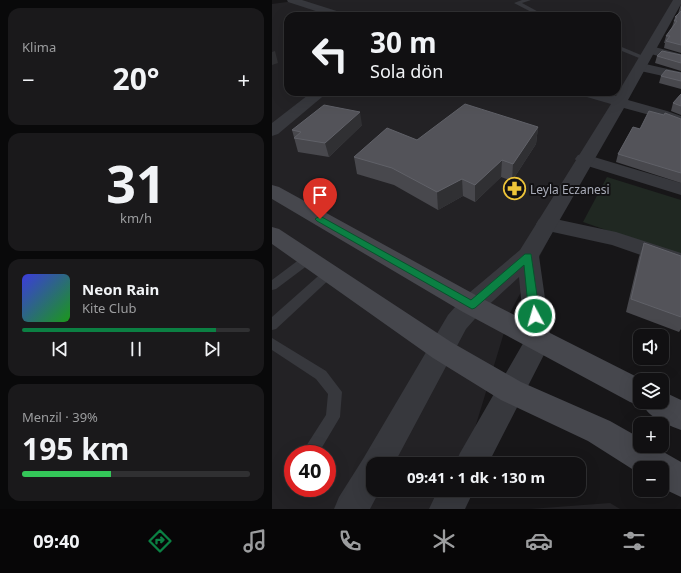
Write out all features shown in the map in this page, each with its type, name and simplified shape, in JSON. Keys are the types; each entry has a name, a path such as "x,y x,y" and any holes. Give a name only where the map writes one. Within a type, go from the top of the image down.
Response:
{"main road":[{"path":"272,191 472,305 633,389"},
{"path":"272,234 442,350 511,391 599,431 648,461"},
{"path":"668,409 681,416"},
{"path":"669,474 681,481"}],"street":[{"path":"292,0 330,12"},
{"path":"381,457 457,322 472,305 528,256 584,159 646,59 678,0"},
{"path":"646,59 681,58"},
{"path":"646,59 681,76"},
{"path":"272,131 316,96"},
{"path":"599,96 681,122"},
{"path":"584,159 681,189"},
{"path":"546,224 616,239 681,261"},
{"path":"475,457 538,340 528,256"},
{"path":"351,509 366,483"},
{"path":"446,509 453,497"}],"lane":[{"path":"528,0 517,3 535,12"},
{"path":"621,49 646,59"},
{"path":"272,286 308,259"},
{"path":"272,325 329,273"},
{"path":"272,343 321,375 335,392 333,417 315,445"}],"shaded area":[{"path":"302,0 674,0 510,313 466,457 366,457 366,497 454,497 450,509 272,509 272,4"},
{"path":"607,177 681,200 681,256 583,222"},
{"path":"610,503 620,509 530,509"}],"building":[{"path":"681,11 681,45 666,41 670,36 666,36 677,21 674,21 677,17 675,17"},
{"path":"662,51 681,55 681,63 657,56"},
{"path":"666,70 681,73 681,81 661,76"},
{"path":"681,94 681,106 673,103"},
{"path":"465,104 538,127 513,164 502,160 475,185 462,179 437,192 392,168 354,157 387,128 417,140"},
{"path":"324,105 360,112 325,143 294,138 301,132 292,130"},
{"path":"649,111 664,115 665,113 681,119 681,173 618,154 633,127 640,129"},
{"path":"644,243 681,256 681,317 631,299"}],"place":[{"name":"Leyla Eczanesi","path":"514,189"}],"route":[{"path":"320,219 472,305 528,256 535,316"}]}
